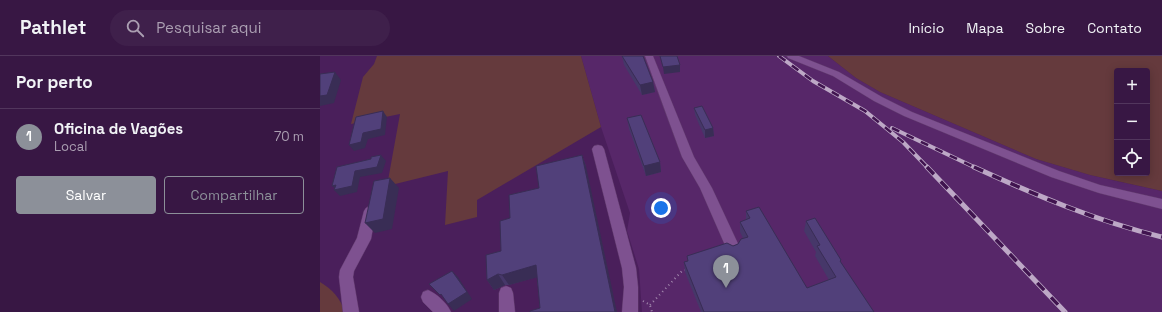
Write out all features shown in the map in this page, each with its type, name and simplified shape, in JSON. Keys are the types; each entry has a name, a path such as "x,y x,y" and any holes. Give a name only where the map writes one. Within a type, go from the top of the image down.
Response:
{"lane":[{"path":"649,56 688,157 706,188 733,248"},
{"path":"791,56 836,74 878,99 908,114 1055,174 1100,189 1162,204"},
{"path":"598,149 629,268 631,312"},
{"path":"351,312 346,277 347,270 364,239 372,199"},
{"path":"506,293 507,312"},
{"path":"428,296 443,312"}],"path":[{"path":"650,305 682,271 689,269"}],"shaded area":[{"path":"377,56 581,56 601,127 477,200 477,217 445,225 448,171 387,186 400,114 351,124 363,77 374,64"},
{"path":"581,56 828,56 856,78 880,92 1036,159 1090,175 1162,191 1162,312 642,312 639,269 627,231 630,213 601,127"},
{"path":"828,56 1162,56 1162,191 1090,175 1036,159 880,92 856,78"},
{"path":"320,282 336,295 345,312 320,312"}],"building":[{"path":"622,56 643,56 653,82 640,85"},
{"path":"660,56 677,56 680,65 663,67"},
{"path":"335,72 327,95 320,96 320,74"},
{"path":"702,106 713,128 705,130 694,108"},
{"path":"383,111 381,129 363,133 361,142 349,145 356,117"},
{"path":"641,115 660,162 644,166 627,118"},
{"path":"381,155 377,167 355,171 352,186 334,190 336,185 332,186 337,167 371,159 371,157"},
{"path":"582,155 615,312 530,312 540,308 536,265 502,275 498,274 487,280 486,255 501,251 500,221 510,218 509,195 539,188 536,166"},
{"path":"390,178 383,219 365,223 374,181"},
{"path":"759,207 807,288 836,277 817,246 820,245 806,221 815,218 841,260 840,261 874,312 704,312 684,262 688,261 687,256 727,243 733,246 738,244 741,239 748,237 740,222 750,218 746,211"},
{"path":"452,271 467,292 448,304 441,294 440,295 429,284"}],"railway":[{"path":"779,56 813,81 865,111 903,142 928,168"},
{"path":"892,128 976,168"},
{"path":"927,167 1065,312"},
{"path":"974,167 1020,188 1090,215 1137,231 1162,237"}],"place":[{"name":"Oficina de Vagões","path":"726,288"}]}
